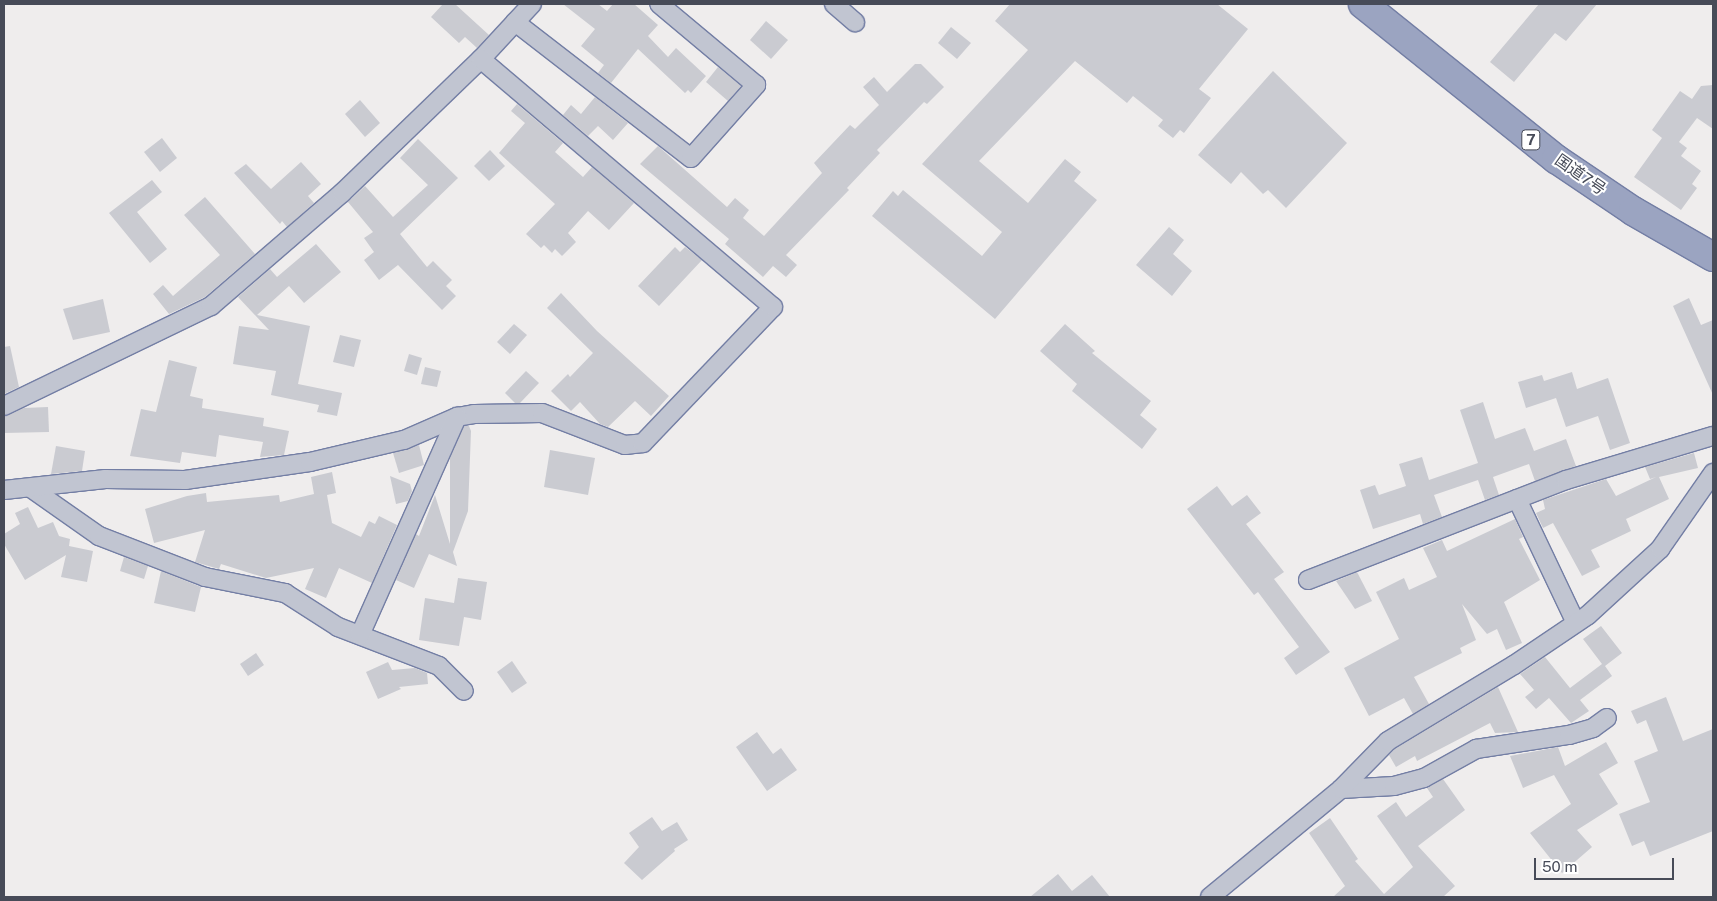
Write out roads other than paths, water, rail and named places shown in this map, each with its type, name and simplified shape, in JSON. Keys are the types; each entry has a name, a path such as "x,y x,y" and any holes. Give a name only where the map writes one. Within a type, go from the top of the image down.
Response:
{"highway":[{"name":"国道7号","path":"1363,4 1556,159 1633,211 1713,257"}],"street":[{"path":"4,406 211,306 342,193 481,59 532,4"},
{"path":"515,22 691,158 756,85 659,4"},
{"path":"834,4 855,22"},
{"path":"4,490 32,489 105,479 185,480 310,462 404,440 457,418 542,414 625,445 643,443 773,307 481,59"},
{"path":"360,635 457,418"},
{"path":"1308,580 1566,480 1713,436"},
{"path":"1219,896 1341,789 1388,741 1514,665 1576,623 1660,549 1713,473"},
{"path":"32,489 99,536 205,577 285,592 338,627 439,666 464,691"},
{"path":"1517,499 1576,623"},
{"path":"1341,789 1394,786 1424,778 1476,750 1569,735 1593,728 1607,718"}]}
